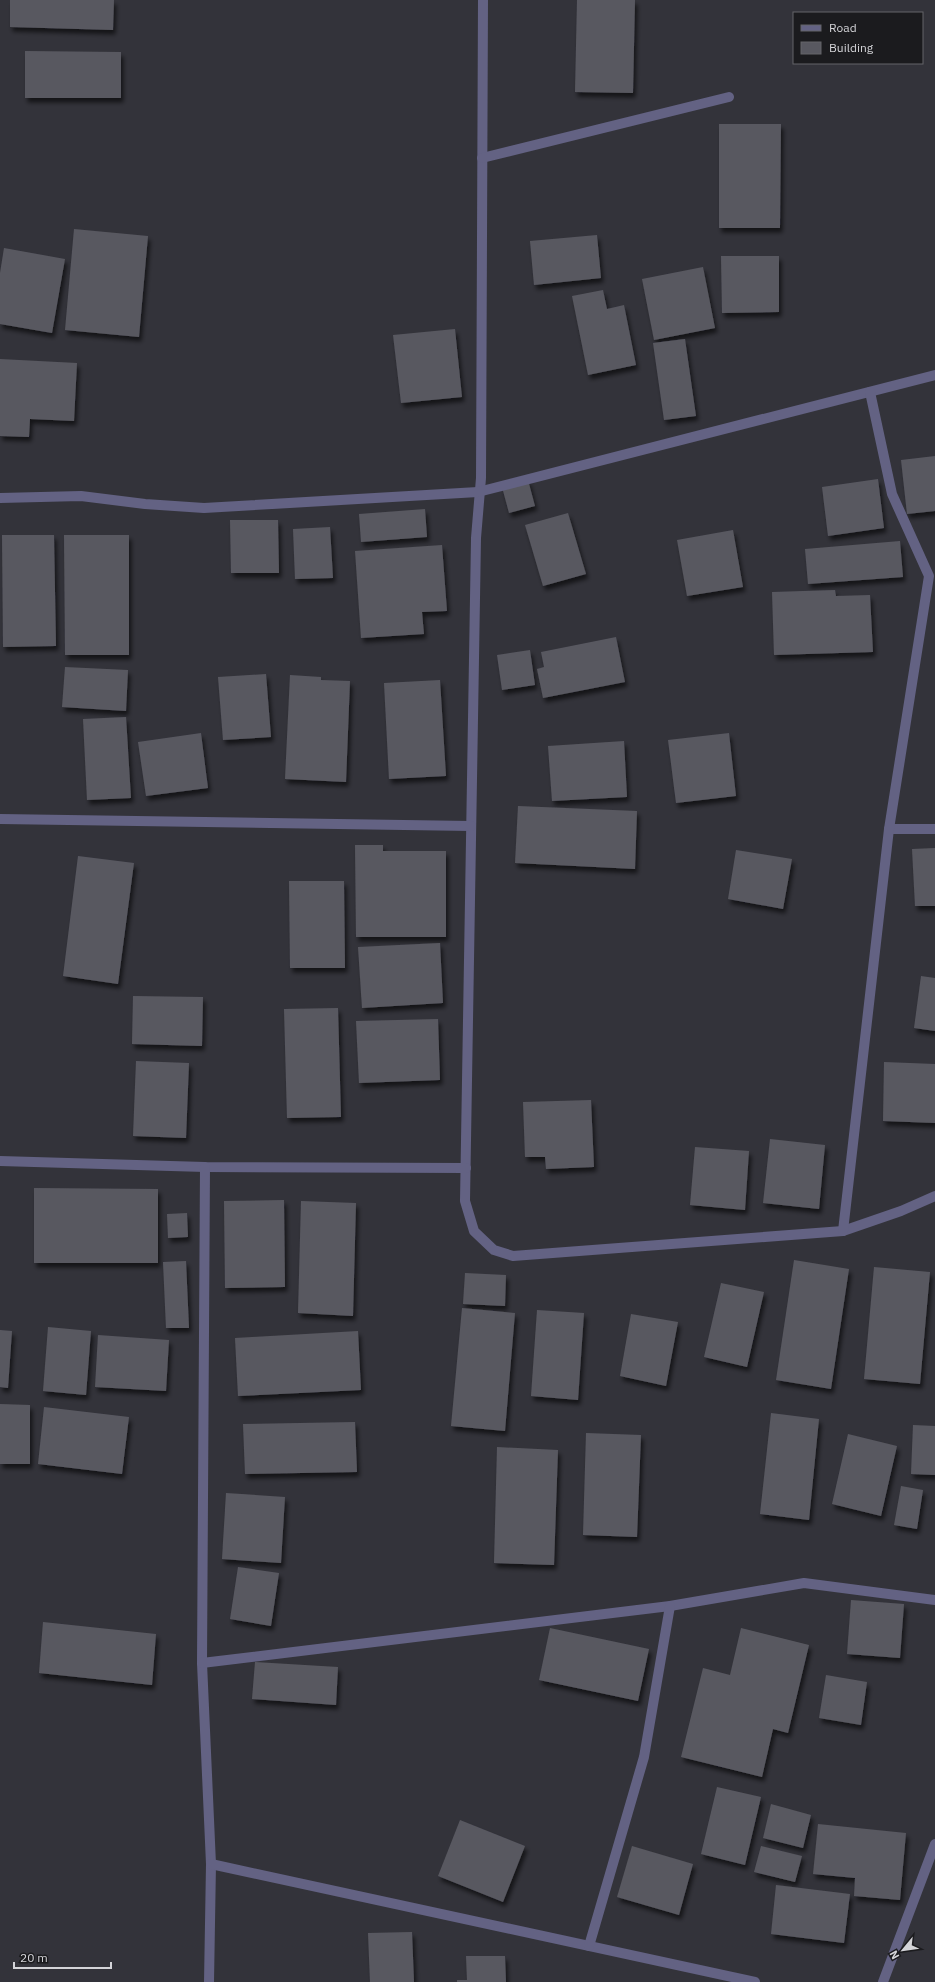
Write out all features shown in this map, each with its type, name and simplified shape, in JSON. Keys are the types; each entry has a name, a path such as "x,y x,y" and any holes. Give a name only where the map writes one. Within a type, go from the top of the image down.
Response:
{"street":[{"path":"483,0 481,470 478,492 476,538 465,1201 474,1231 494,1250 514,1256 843,1231 901,1211 935,1196"},
{"path":"482,158 729,96"},
{"path":"0,498 81,496 145,504 204,508 478,492 935,375"},
{"path":"843,1231 890,829 929,576 892,494 870,392"},
{"path":"0,819 471,826"},
{"path":"890,829 935,828"},
{"path":"0,1160 205,1167 466,1168"},
{"path":"205,1167 202,1663 211,1864 209,1982"},
{"path":"202,1663 670,1606 804,1583 935,1600"},
{"path":"589,1946 644,1757 670,1606"},
{"path":"883,1982 935,1844"},
{"path":"211,1864 755,1982"}],"building":[{"path":"10,0 114,0 113,30 10,27"},
{"path":"577,0 635,0 633,93 575,92"},
{"path":"25,51 121,52 121,98 25,98"},
{"path":"719,124 781,124 780,228 719,228"},
{"path":"74,229 148,236 139,337 65,330"},
{"path":"597,235 601,278 534,285 530,241"},
{"path":"4,248 65,259 52,333 0,324 0,273"},
{"path":"721,256 779,256 779,312 722,313"},
{"path":"703,267 715,328 654,340 642,279"},
{"path":"603,290 607,309 624,305 636,365 588,375 572,296"},
{"path":"455,329 462,397 401,403 393,335"},
{"path":"685,339 696,416 664,420 653,343"},
{"path":"0,359 77,363 74,421 30,419 29,437 0,436"},
{"path":"935,456 935,511 907,514 901,460"},
{"path":"878,479 884,528 828,536 822,487"},
{"path":"528,480 535,506 509,513 502,487"},
{"path":"425,509 427,537 361,542 359,514"},
{"path":"568,513 586,574 543,586 525,525"},
{"path":"230,520 278,520 279,573 231,573"},
{"path":"330,527 333,578 295,579 293,529"},
{"path":"733,530 743,587 687,596 677,540"},
{"path":"2,535 54,535 56,646 3,647"},
{"path":"64,535 129,535 129,655 65,655"},
{"path":"900,541 903,577 808,584 805,549"},
{"path":"442,545 447,611 422,612 424,634 361,638 355,551"},
{"path":"835,590 836,596 870,595 873,652 774,655 772,592"},
{"path":"616,637 625,682 543,698 537,669 544,667 541,652"},
{"path":"530,650 535,685 502,690 497,655"},
{"path":"65,667 128,670 126,711 62,707"},
{"path":"266,674 271,737 223,740 218,677"},
{"path":"290,675 321,677 321,680 350,681 346,782 285,779"},
{"path":"440,680 446,776 389,779 384,683"},
{"path":"126,717 131,798 87,800 83,719"},
{"path":"201,733 208,788 146,796 138,742"},
{"path":"729,733 736,796 676,803 668,740"},
{"path":"624,741 627,797 552,801 548,746"},
{"path":"518,806 637,811 635,869 515,863"},
{"path":"355,845 383,845 383,851 446,851 446,937 356,937"},
{"path":"935,848 935,906 915,906 912,849"},
{"path":"736,850 792,859 783,909 728,899"},
{"path":"78,856 134,863 118,984 63,976"},
{"path":"289,881 344,881 345,968 290,968"},
{"path":"440,943 443,1003 362,1008 358,947"},
{"path":"921,976 935,978 935,1031 914,1028"},
{"path":"133,996 203,997 202,1046 132,1044"},
{"path":"338,1008 341,1117 287,1118 284,1009"},
{"path":"438,1019 440,1080 359,1083 356,1021"},
{"path":"136,1061 189,1063 186,1138 133,1136"},
{"path":"884,1062 935,1064 935,1123 883,1121"},
{"path":"591,1100 594,1167 546,1169 545,1157 525,1157 523,1102"},
{"path":"770,1139 825,1145 819,1209 763,1203"},
{"path":"695,1147 749,1151 745,1210 690,1205"},
{"path":"34,1188 158,1189 158,1263 34,1263"},
{"path":"284,1200 285,1287 225,1288 224,1201"},
{"path":"301,1201 356,1203 353,1316 298,1313"},
{"path":"187,1213 188,1237 168,1238 167,1214"},
{"path":"794,1260 849,1269 831,1389 776,1380"},
{"path":"186,1261 189,1328 166,1328 163,1262"},
{"path":"874,1267 930,1272 920,1384 864,1379"},
{"path":"465,1273 506,1275 505,1306 463,1304"},
{"path":"721,1283 764,1292 747,1367 704,1357"},
{"path":"462,1308 515,1313 505,1431 451,1426"},
{"path":"537,1310 584,1313 578,1400 531,1396"},
{"path":"631,1314 678,1322 666,1386 620,1376"},
{"path":"48,1327 91,1331 86,1395 43,1391"},
{"path":"0,1330 12,1331 8,1388 0,1387"},
{"path":"358,1331 361,1390 238,1396 235,1338"},
{"path":"98,1335 169,1340 166,1391 95,1387"},
{"path":"0,1404 30,1405 30,1464 0,1464"},
{"path":"44,1407 129,1417 122,1474 38,1464"},
{"path":"771,1413 819,1419 809,1520 760,1514"},
{"path":"355,1422 357,1472 245,1474 243,1424"},
{"path":"913,1425 935,1426 935,1475 911,1474"},
{"path":"586,1433 641,1435 637,1537 583,1535"},
{"path":"848,1434 897,1446 881,1516 832,1504"},
{"path":"497,1447 558,1450 554,1565 494,1563"},
{"path":"901,1486 923,1490 917,1529 894,1525"},
{"path":"226,1493 285,1497 281,1563 222,1559"},
{"path":"238,1567 279,1573 271,1626 230,1619"},
{"path":"851,1600 904,1604 900,1658 847,1654"},
{"path":"43,1622 156,1634 152,1685 39,1673"},
{"path":"550,1628 649,1649 638,1701 539,1680"},
{"path":"741,1628 809,1645 788,1733 773,1729 762,1777 681,1757 703,1668 730,1675"},
{"path":"255,1662 338,1667 336,1705 252,1699"},
{"path":"826,1675 867,1682 861,1725 819,1718"},
{"path":"717,1787 761,1797 745,1865 701,1854"},
{"path":"771,1804 811,1815 803,1848 763,1838"},
{"path":"460,1820 525,1846 503,1902 438,1876"},
{"path":"818,1824 906,1833 900,1900 854,1896 855,1878 813,1874"},
{"path":"632,1846 693,1864 679,1915 617,1897"},
{"path":"761,1846 802,1856 795,1882 754,1872"},
{"path":"776,1885 850,1894 844,1943 771,1934"},
{"path":"412,1932 414,1982 370,1982 368,1933"},
{"path":"466,1956 505,1956 506,1982 457,1982 457,1980 467,1980"}]}
